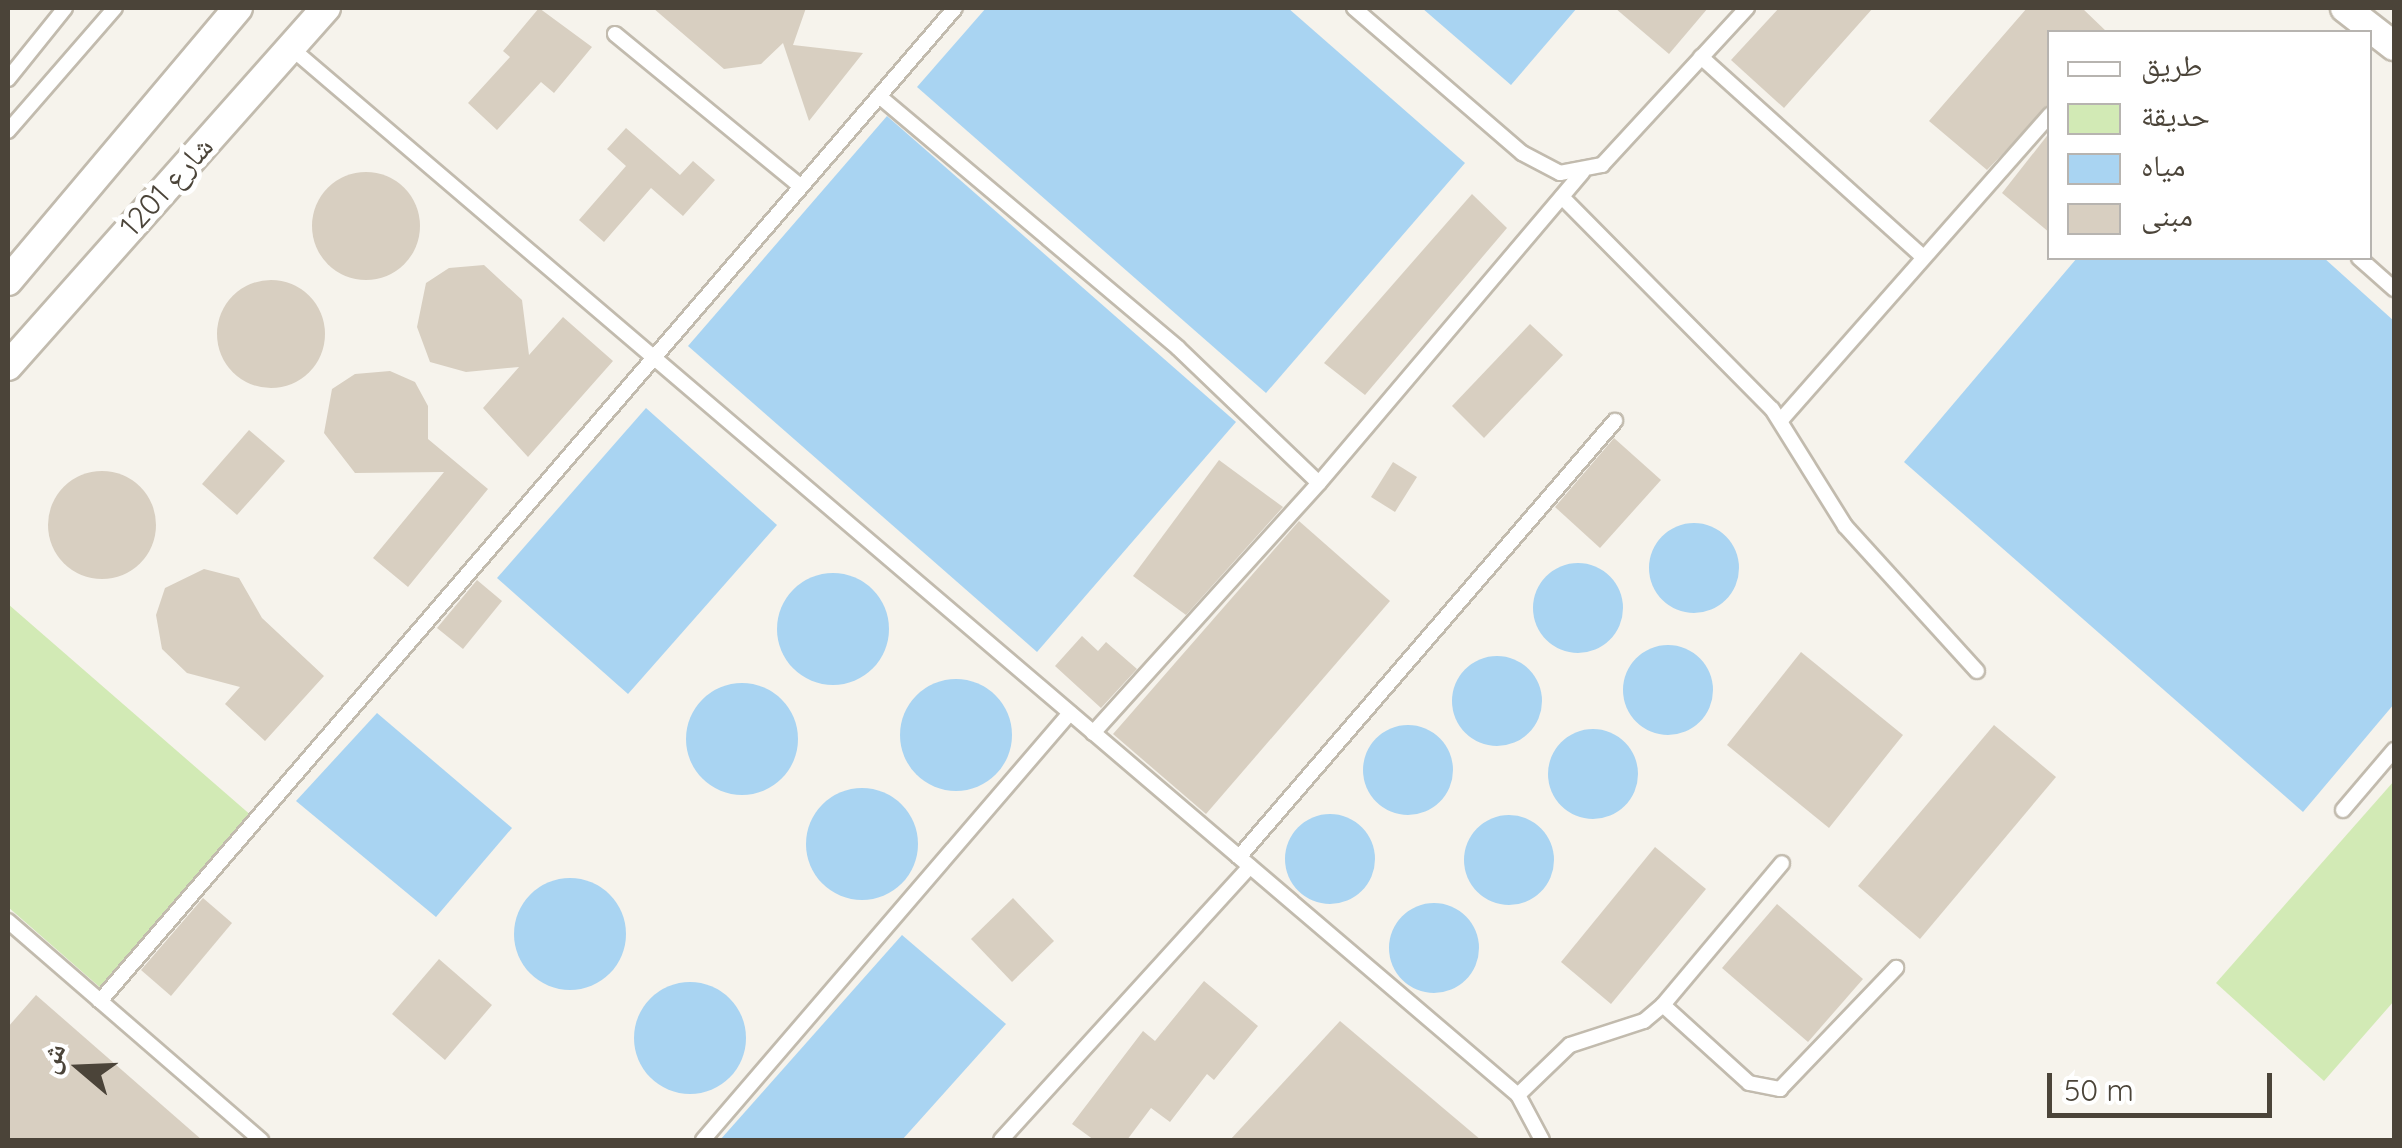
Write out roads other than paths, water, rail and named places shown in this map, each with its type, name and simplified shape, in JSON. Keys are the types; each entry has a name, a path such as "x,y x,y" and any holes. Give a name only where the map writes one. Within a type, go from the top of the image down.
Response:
{"street":[{"name":"شارع 1201","path":"8,281 238,8"},
{"name":"شارع 1201","path":"8,366 326,8"},
{"path":"2345,8 2394,46"}],"lane":[{"path":"8,79 65,8"},
{"path":"8,131 115,8"},
{"path":"100,1001 954,8"},
{"path":"1354,8 1522,153 1560,173 1582,173 1602,164 1747,8"},
{"path":"615,34 800,186"},
{"path":"290,47 1518,1095 1542,1140"},
{"path":"1701,57 1924,257"},
{"path":"879,96 1178,348 1320,483"},
{"path":"1781,420 2047,117"},
{"path":"1093,732 1320,483 1582,173"},
{"path":"1562,197 1781,420 1845,526 1976,671"},
{"path":"2361,260 2394,288"},
{"path":"1001,1140 1244,862 1614,421"},
{"path":"703,1140 1070,713"},
{"path":"2343,810 2394,750"},
{"path":"1518,1095 1570,1045 1644,1020 1663,1005 1782,864"},
{"path":"8,922 261,1140"},
{"path":"1663,1005 1748,1084 1780,1089 1896,968"}],"water":[{"path":"986,8 1288,8 1465,163 1266,393 917,87"},
{"path":"1422,8 1577,8 1511,85"},
{"path":"887,116 1236,422 1037,652 688,346"},
{"path":"2075,260 2326,260 2394,321 2394,704 2303,812 1904,462"},
{"path":"646,408 777,525 628,694 497,578"},
{"path":"1694,523 1726,536 1739,568 1726,600 1694,613 1662,600 1649,568 1662,536"},
{"path":"1578,563 1610,576 1623,608 1610,640 1578,653 1546,640 1533,608 1546,576"},
{"path":"833,573 855,577 873,589 885,607 889,629 885,651 873,669 855,681 833,685 811,681 793,669 781,651 777,629 781,607 793,589 811,577"},
{"path":"1668,645 1700,658 1713,690 1700,722 1668,735 1636,722 1623,690 1636,658"},
{"path":"1497,656 1529,669 1542,701 1529,733 1497,746 1465,733 1452,701 1465,669"},
{"path":"956,679 978,683 996,695 1008,713 1012,735 1008,757 996,775 978,787 956,791 934,787 916,775 904,757 900,735 904,713 916,695 934,683"},
{"path":"742,683 764,687 782,699 794,717 798,739 794,761 782,779 764,791 742,795 720,791 702,779 690,761 686,739 690,717 702,699 720,687"},
{"path":"377,713 512,828 436,917 296,801"},
{"path":"1408,725 1440,738 1453,770 1440,802 1408,815 1376,802 1363,770 1376,738"},
{"path":"1593,729 1625,742 1638,774 1625,806 1593,819 1561,806 1548,774 1561,742"},
{"path":"862,788 884,792 902,804 914,822 918,844 914,866 902,884 884,896 862,900 840,896 822,884 810,866 806,844 810,822 822,804 840,792"},
{"path":"1330,814 1362,827 1375,859 1362,891 1330,904 1298,891 1285,859 1298,827"},
{"path":"1509,815 1541,828 1554,860 1541,892 1509,905 1477,892 1464,860 1477,828"},
{"path":"570,878 592,882 610,894 622,912 626,934 622,956 610,974 592,986 570,990 548,986 530,974 518,956 514,934 518,912 530,894 548,882"},
{"path":"1434,903 1466,916 1479,948 1466,980 1434,993 1402,980 1389,948 1402,916"},
{"path":"902,935 1006,1024 902,1140 720,1140"},
{"path":"690,982 712,986 730,998 742,1016 746,1038 742,1060 730,1078 712,1090 690,1094 668,1090 650,1078 638,1060 634,1038 638,1016 650,998 668,986"}]}
